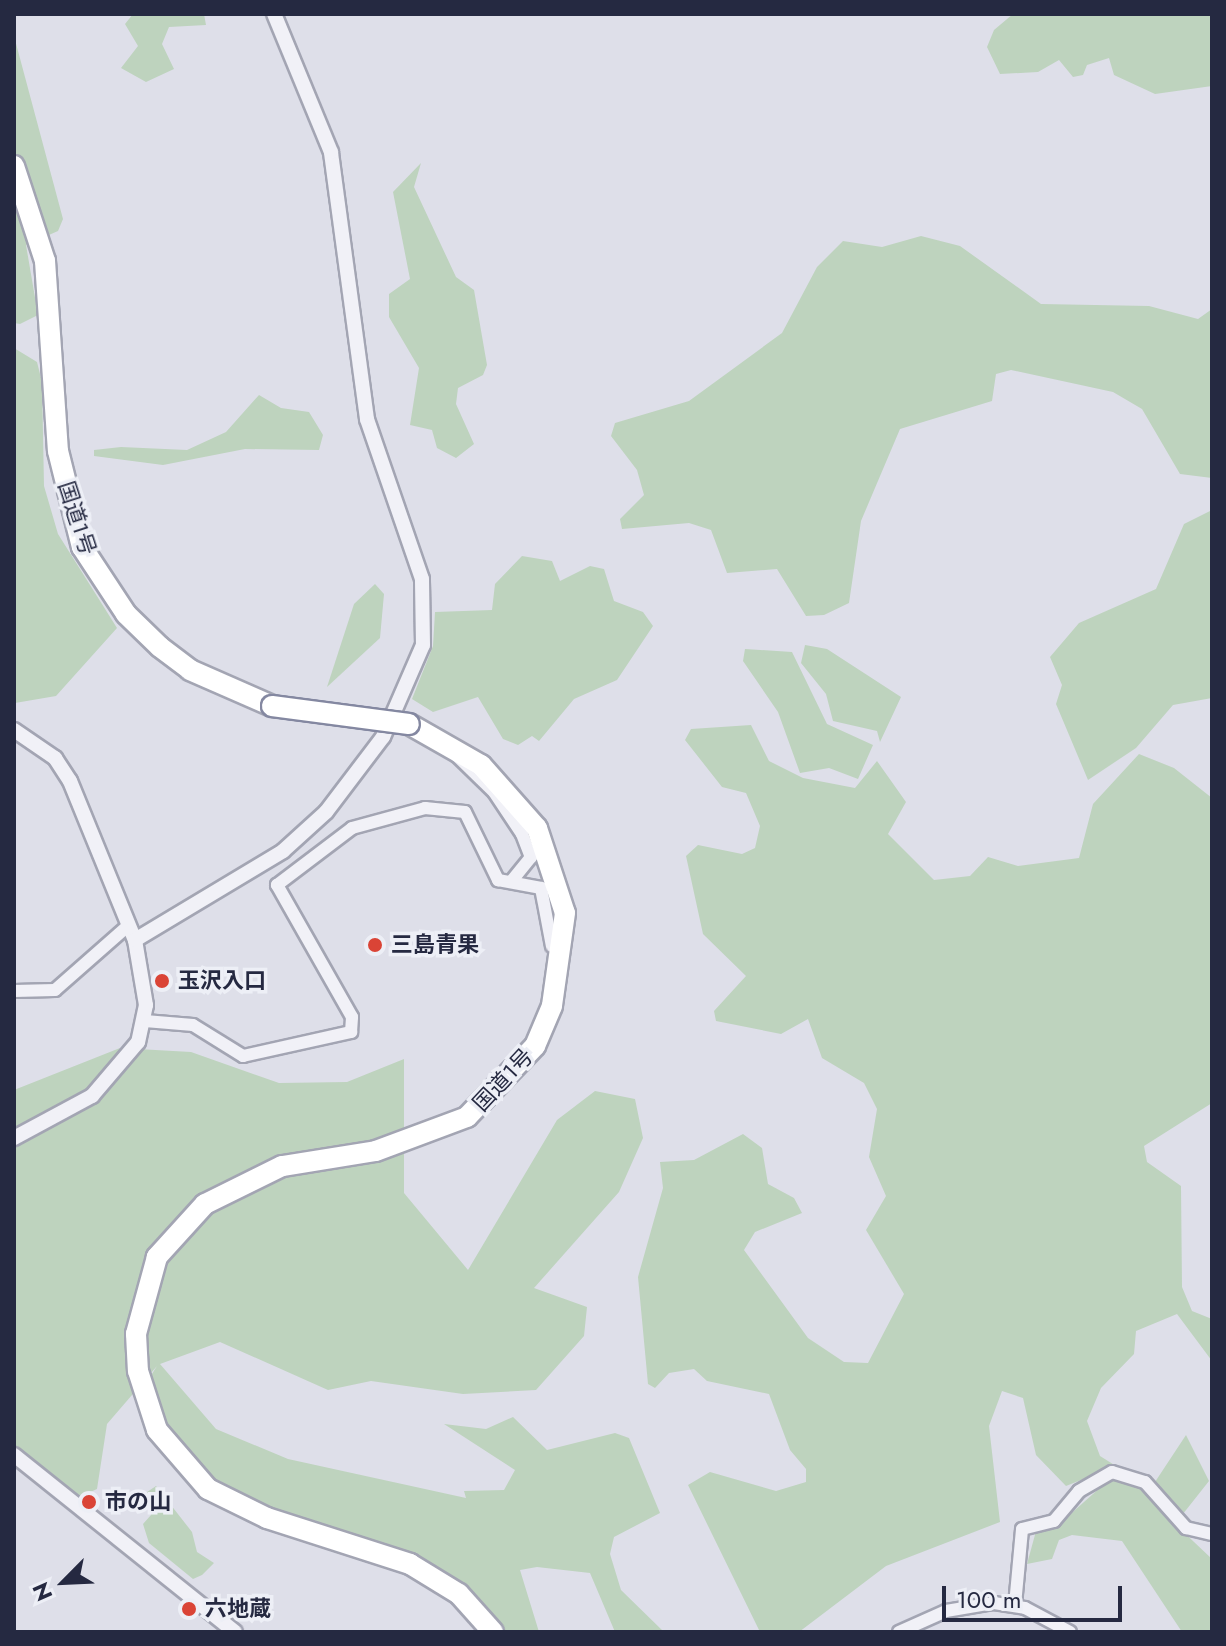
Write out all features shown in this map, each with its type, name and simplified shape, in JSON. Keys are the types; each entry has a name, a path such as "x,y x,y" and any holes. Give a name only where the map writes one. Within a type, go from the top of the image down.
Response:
{"highway":[{"name":"国道1号","path":"14,166 39,233 52,326 68,504 106,587 190,670 272,706 409,724 447,743 523,807 552,859 565,913 560,979 535,1046 467,1117 376,1151 282,1166 205,1204 157,1257 136,1334 138,1371 157,1430 208,1489 267,1518 410,1564 459,1594 493,1632"}],"street":[{"path":"135,940 283,851 326,812 383,737 423,645 422,579 367,419 331,152 274,14"},
{"path":"14,730 55,758 70,781 135,940 146,982 145,1021 138,1042 92,1096 14,1138"},
{"path":"447,743 522,834 531,857 511,882"},
{"path":"145,1021 193,1025 243,1056 351,1032 352,1017 277,885 352,828 453,806 465,812 498,880 541,888 560,979"},
{"path":"14,991 55,990 129,925"},
{"path":"14,1455 235,1632"},
{"path":"1015,1605 1022,1529 1054,1521 1079,1491 1112,1472 1145,1482 1186,1528 1212,1534"},
{"path":"899,1632 967,1606 1015,1605 1070,1632"}],"green space":[{"path":"133,14 204,14 206,25 169,27 162,44 174,69 146,82 121,68 138,46 125,24"},
{"path":"1013,14 1212,14 1212,86 1155,94 1114,75 1109,58 1087,65 1083,75 1073,77 1059,60 1038,72 1000,74 987,47 994,30"},
{"path":"14,36 63,219 58,231 26,245 38,315 20,324 14,323"},
{"path":"421,163 414,187 456,277 474,290 487,365 483,375 458,388 456,404 474,444 456,458 437,448 432,430 410,425 419,368 389,317 389,294 410,279 393,192"},
{"path":"921,236 960,246 1041,304 1149,306 1198,319 1212,309 1212,478 1180,474 1142,409 1113,392 1011,370 996,374 992,401 900,429 861,521 849,603 824,615 806,616 777,569 727,573 711,530 689,523 622,529 620,519 644,495 637,470 611,436 615,423 689,401 782,333 817,267 843,241 882,247"},
{"path":"14,348 37,362 42,382 44,486 58,534 117,628 56,696 15,703"},
{"path":"259,395 281,408 309,412 323,435 319,450 245,449 163,465 94,456 94,450 121,447 187,450 226,432"},
{"path":"1212,510 1212,698 1173,705 1136,748 1088,780 1056,704 1062,685 1050,657 1079,623 1156,589 1184,524"},
{"path":"522,556 552,561 560,581 590,566 604,569 614,601 643,612 653,626 617,680 574,699 539,741 532,736 518,745 503,739 478,697 433,712 412,699 433,646 435,612 492,610 495,584"},
{"path":"375,584 384,594 380,638 327,687 354,604"},
{"path":"805,645 827,649 901,697 880,742 877,731 833,721 826,694 801,663"},
{"path":"745,649 792,652 827,724 873,745 858,779 829,768 800,773 778,712 743,661"},
{"path":"751,725 769,761 803,778 855,788 877,761 906,802 888,834 934,880 970,876 988,857 1018,866 1079,858 1093,804 1139,754 1174,768 1212,798 1212,1103 1144,1146 1147,1162 1181,1186 1182,1287 1192,1311 1212,1319 1212,1361 1177,1314 1136,1331 1134,1354 1101,1388 1087,1421 1100,1456 1116,1466 1066,1486 1036,1455 1023,1398 1002,1391 989,1426 1000,1522 886,1566 799,1632 760,1632 688,1485 710,1472 776,1491 806,1482 806,1469 790,1450 769,1394 707,1381 694,1369 669,1373 655,1388 648,1384 638,1277 663,1188 660,1162 694,1160 743,1134 762,1148 768,1184 794,1198 802,1213 755,1232 744,1250 808,1338 844,1362 868,1363 904,1294 866,1230 886,1196 869,1157 877,1109 864,1083 822,1058 808,1019 781,1034 716,1021 714,1011 746,976 703,934 686,856 698,845 742,854 755,848 760,826 746,793 722,787 685,740 691,729"},
{"path":"120,1048 191,1052 279,1083 347,1082 404,1059 404,1193 468,1270 557,1120 595,1091 635,1099 643,1138 619,1192 534,1288 587,1307 584,1336 536,1390 463,1394 371,1381 328,1390 220,1342 160,1364 216,1429 288,1459 466,1498 464,1491 504,1490 515,1470 444,1424 486,1429 513,1417 547,1450 615,1433 629,1438 660,1513 614,1537 610,1554 621,1590 664,1632 615,1632 590,1573 537,1567 520,1570 539,1632 494,1632 451,1582 387,1545 233,1503 173,1453 143,1388 157,1366 107,1424 97,1489 68,1502 39,1487 14,1458 14,1090"},
{"path":"1186,1435 1209,1481 1175,1524 1212,1559 1212,1632 1182,1632 1122,1541 1072,1535 1059,1540 1052,1559 1027,1564 1036,1531 1057,1526 1111,1478 1142,1486 1155,1482"},
{"path":"156,1486 192,1532 197,1552 214,1563 202,1575 193,1579 149,1543 143,1524 151,1515 147,1492"}],"place":[{"name":"三島青果","path":"375,945"},
{"name":"玉沢入口","path":"162,981"},
{"name":"市の山","path":"89,1502"},
{"name":"六地蔵","path":"189,1609"}]}
